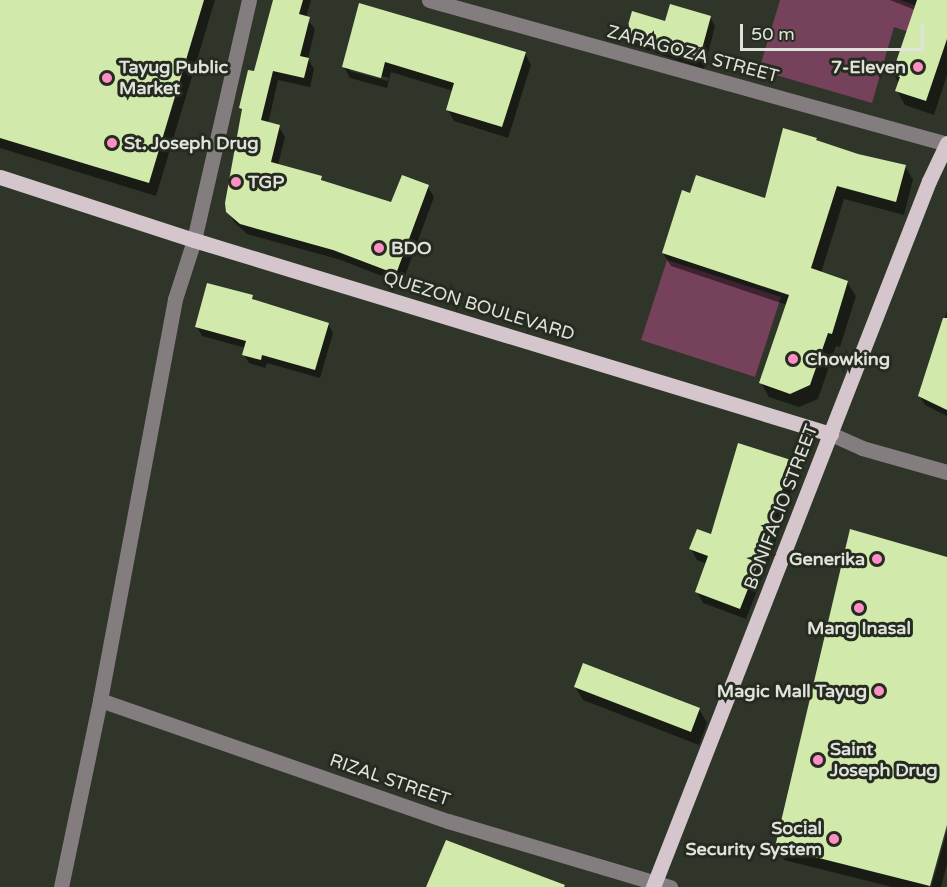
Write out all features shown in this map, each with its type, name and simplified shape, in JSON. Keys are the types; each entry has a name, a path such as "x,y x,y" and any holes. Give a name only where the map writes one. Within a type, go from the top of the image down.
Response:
{"main road":[{"name":"BONIFACIO STREET","path":"654,885 929,181 947,143"},
{"name":"QUEZON BOULEVARD","path":"0,177 194,240 831,434"}],"street":[{"path":"61,887 100,700 175,299 194,240 249,0"},
{"name":"ZARAGOZA STREET","path":"429,0 947,143"},
{"name":"QUEZON BOULEVARD","path":"831,434 862,448 947,472"},
{"name":"RIZAL STREET","path":"100,700 448,821 654,885 670,887"}],"shaded area":[{"path":"780,0 900,0 947,16 939,42 894,27 872,103 759,70"},
{"path":"667,260 781,297 755,377 641,340"}],"building":[{"name":"Tayug Public Market","path":"0,0 204,0 149,183 0,138"},
{"path":"273,0 303,0 299,14 310,17 300,56 309,58 304,78 273,71 261,120 280,125 271,162 322,176 321,180 391,202 402,175 429,185 396,274 333,250 240,224 226,212 225,203 242,109 239,108 248,70 254,71"},
{"path":"917,0 947,0 947,39 926,101 895,91 900,77 892,74"},
{"path":"359,3 526,52 502,127 446,110 454,83 385,62 381,78 342,67"},
{"path":"670,4 711,16 699,60 625,36 632,11 665,21"},
{"path":"783,128 858,154 906,165 896,202 837,186 811,268 848,281 832,334 828,333 810,385 790,394 759,383 789,295 662,253 682,190 690,193 696,175 765,198"},
{"path":"207,283 253,295 252,299 329,323 315,370 262,355 261,360 242,355 246,341 195,327"},
{"path":"943,318 947,318 947,410 918,396"},
{"path":"738,443 791,460 768,538 740,609 695,592 708,556 689,549 697,529 711,534"},
{"name":"Magic Mall Tayug","path":"850,529 947,557 947,825 930,886 775,847"},
{"path":"583,663 700,708 691,732 574,687"},
{"path":"446,840 565,885 564,887 426,887"}],"place":[{"name":"7-Eleven","path":"918,67"},
{"name":"Tayug Public Market","path":"107,78"},
{"name":"St. Joseph Drug","path":"112,143"},
{"name":"TGP","path":"236,182"},
{"name":"BDO","path":"379,248"},
{"name":"Chowking","path":"793,359"},
{"name":"Generika","path":"877,559"},
{"name":"Mang Inasal","path":"859,608"},
{"name":"Magic Mall Tayug","path":"879,691"},
{"name":"Saint Joseph Drug","path":"818,760"},
{"name":"Social Security System","path":"834,839"}]}
